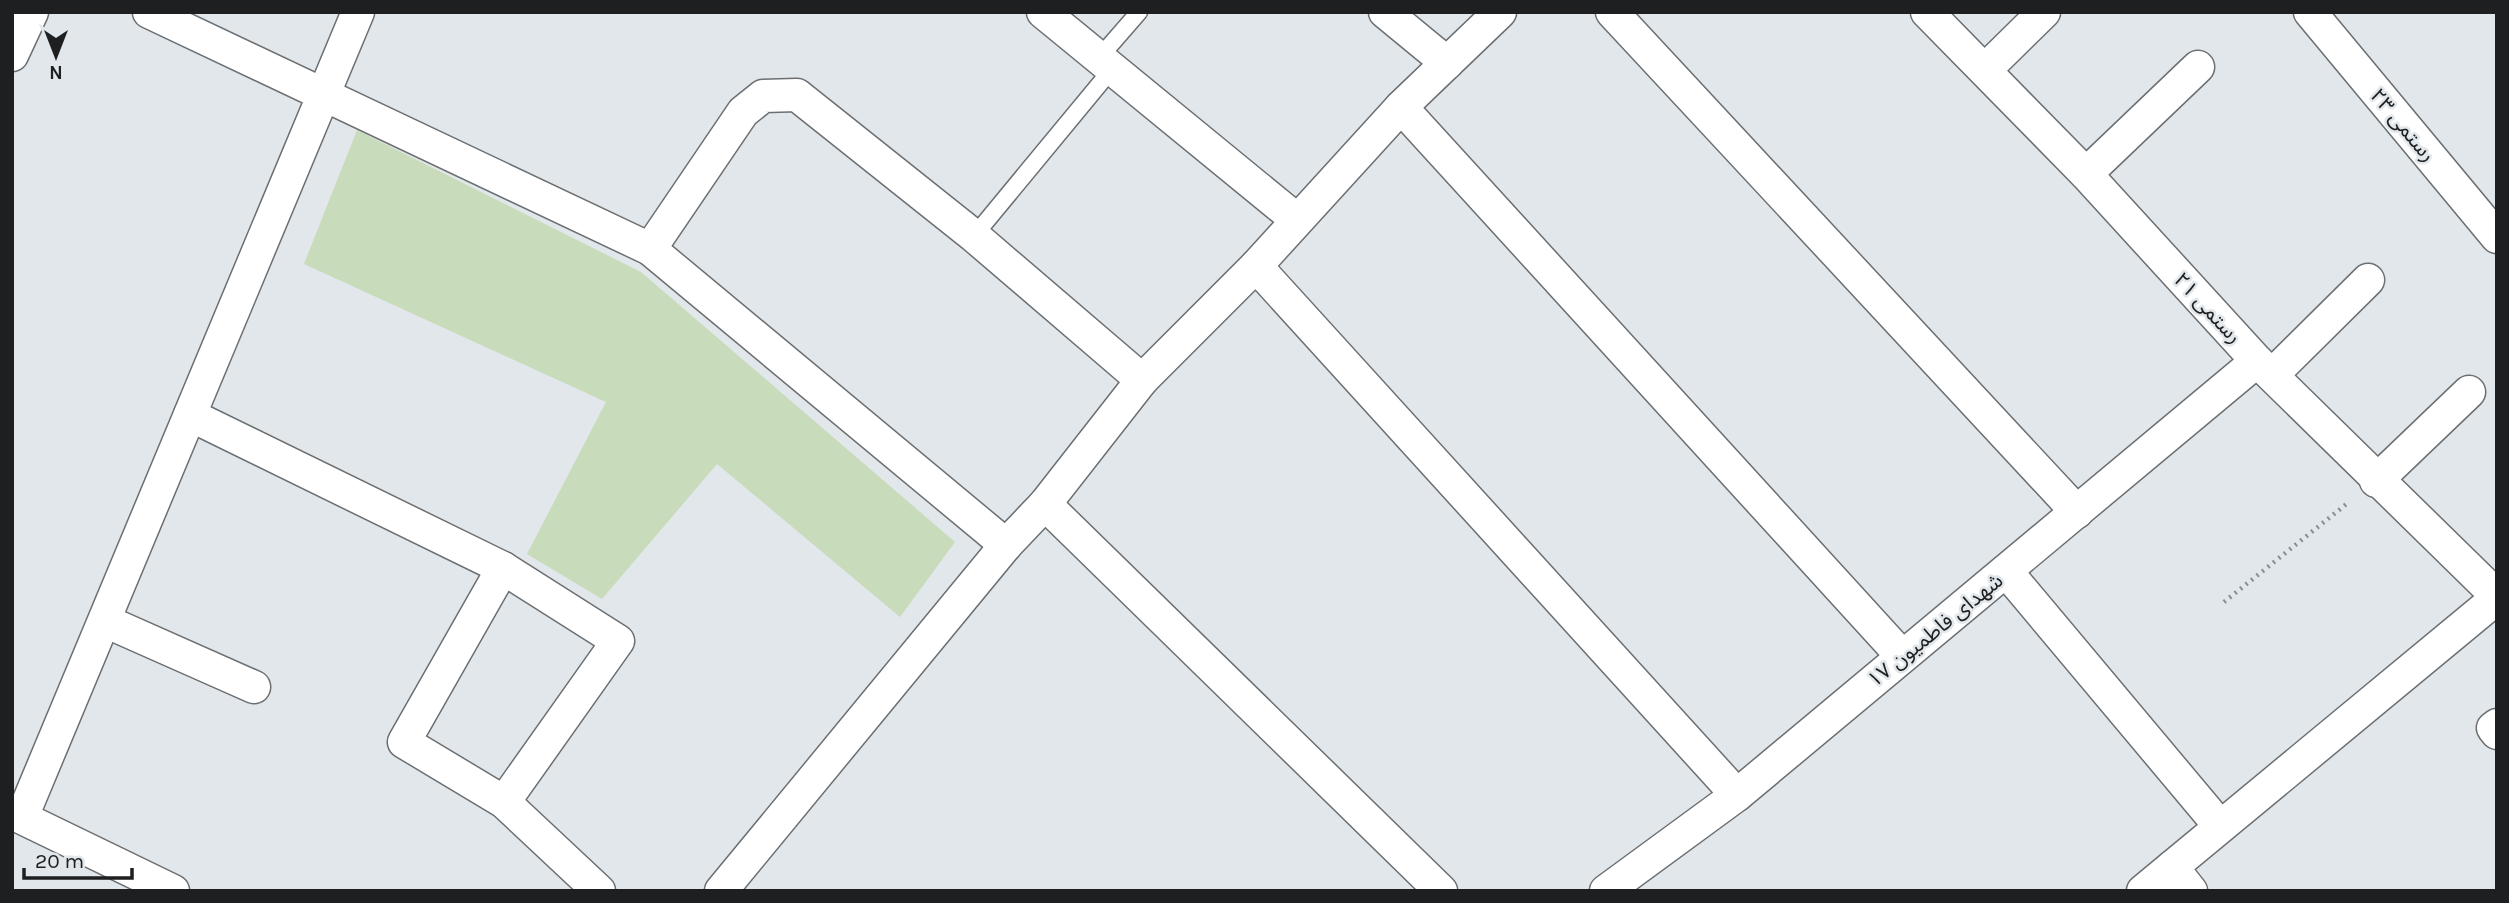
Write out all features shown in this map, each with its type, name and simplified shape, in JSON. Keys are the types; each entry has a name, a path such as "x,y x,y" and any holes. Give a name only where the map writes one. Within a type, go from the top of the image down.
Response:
{"street":[{"path":"12,55 32,12"},
{"path":"149,12 650,250 1006,545"},
{"path":"173,891 17,815 105,621 358,12"},
{"path":"1043,12 1297,220"},
{"path":"1385,12 1447,63"},
{"path":"721,891 1006,545 1045,504 1142,380 1256,266 1401,107 1500,12"},
{"path":"1612,12 2077,512"},
{"name":"رستمی ۲۱","path":"1927,12 2086,174 2264,368 2497,597"},
{"path":"1985,70 2044,12"},
{"name":"رستمی ۲۳","path":"2310,12 2497,237"},
{"path":"2086,174 2198,67"},
{"path":"650,250 743,112 763,96 797,95 974,236 1142,380"},
{"path":"1401,107 1902,656"},
{"path":"1256,266 1737,795"},
{"name":"شهدای فاطمیون ۱۷","path":"1615,888 1737,795 2077,512 2264,368 2368,280"},
{"path":"2376,481 2469,392"},
{"path":"190,415 503,568 618,641 504,802"},
{"path":"1045,504 1441,891"},
{"path":"503,568 404,743 504,802 599,891"},
{"path":"2007,571 2219,825"},
{"path":"2143,891 2181,879 2219,825 2497,597"},
{"path":"105,621 254,687"}],"lane":[{"path":"974,236 1105,64 1139,12"}],"path":[{"path":"2224,601 2376,481"}],"green space":[{"path":"357,130 641,272 955,542 900,617 717,464 602,599 527,554 606,402 304,264"}]}
